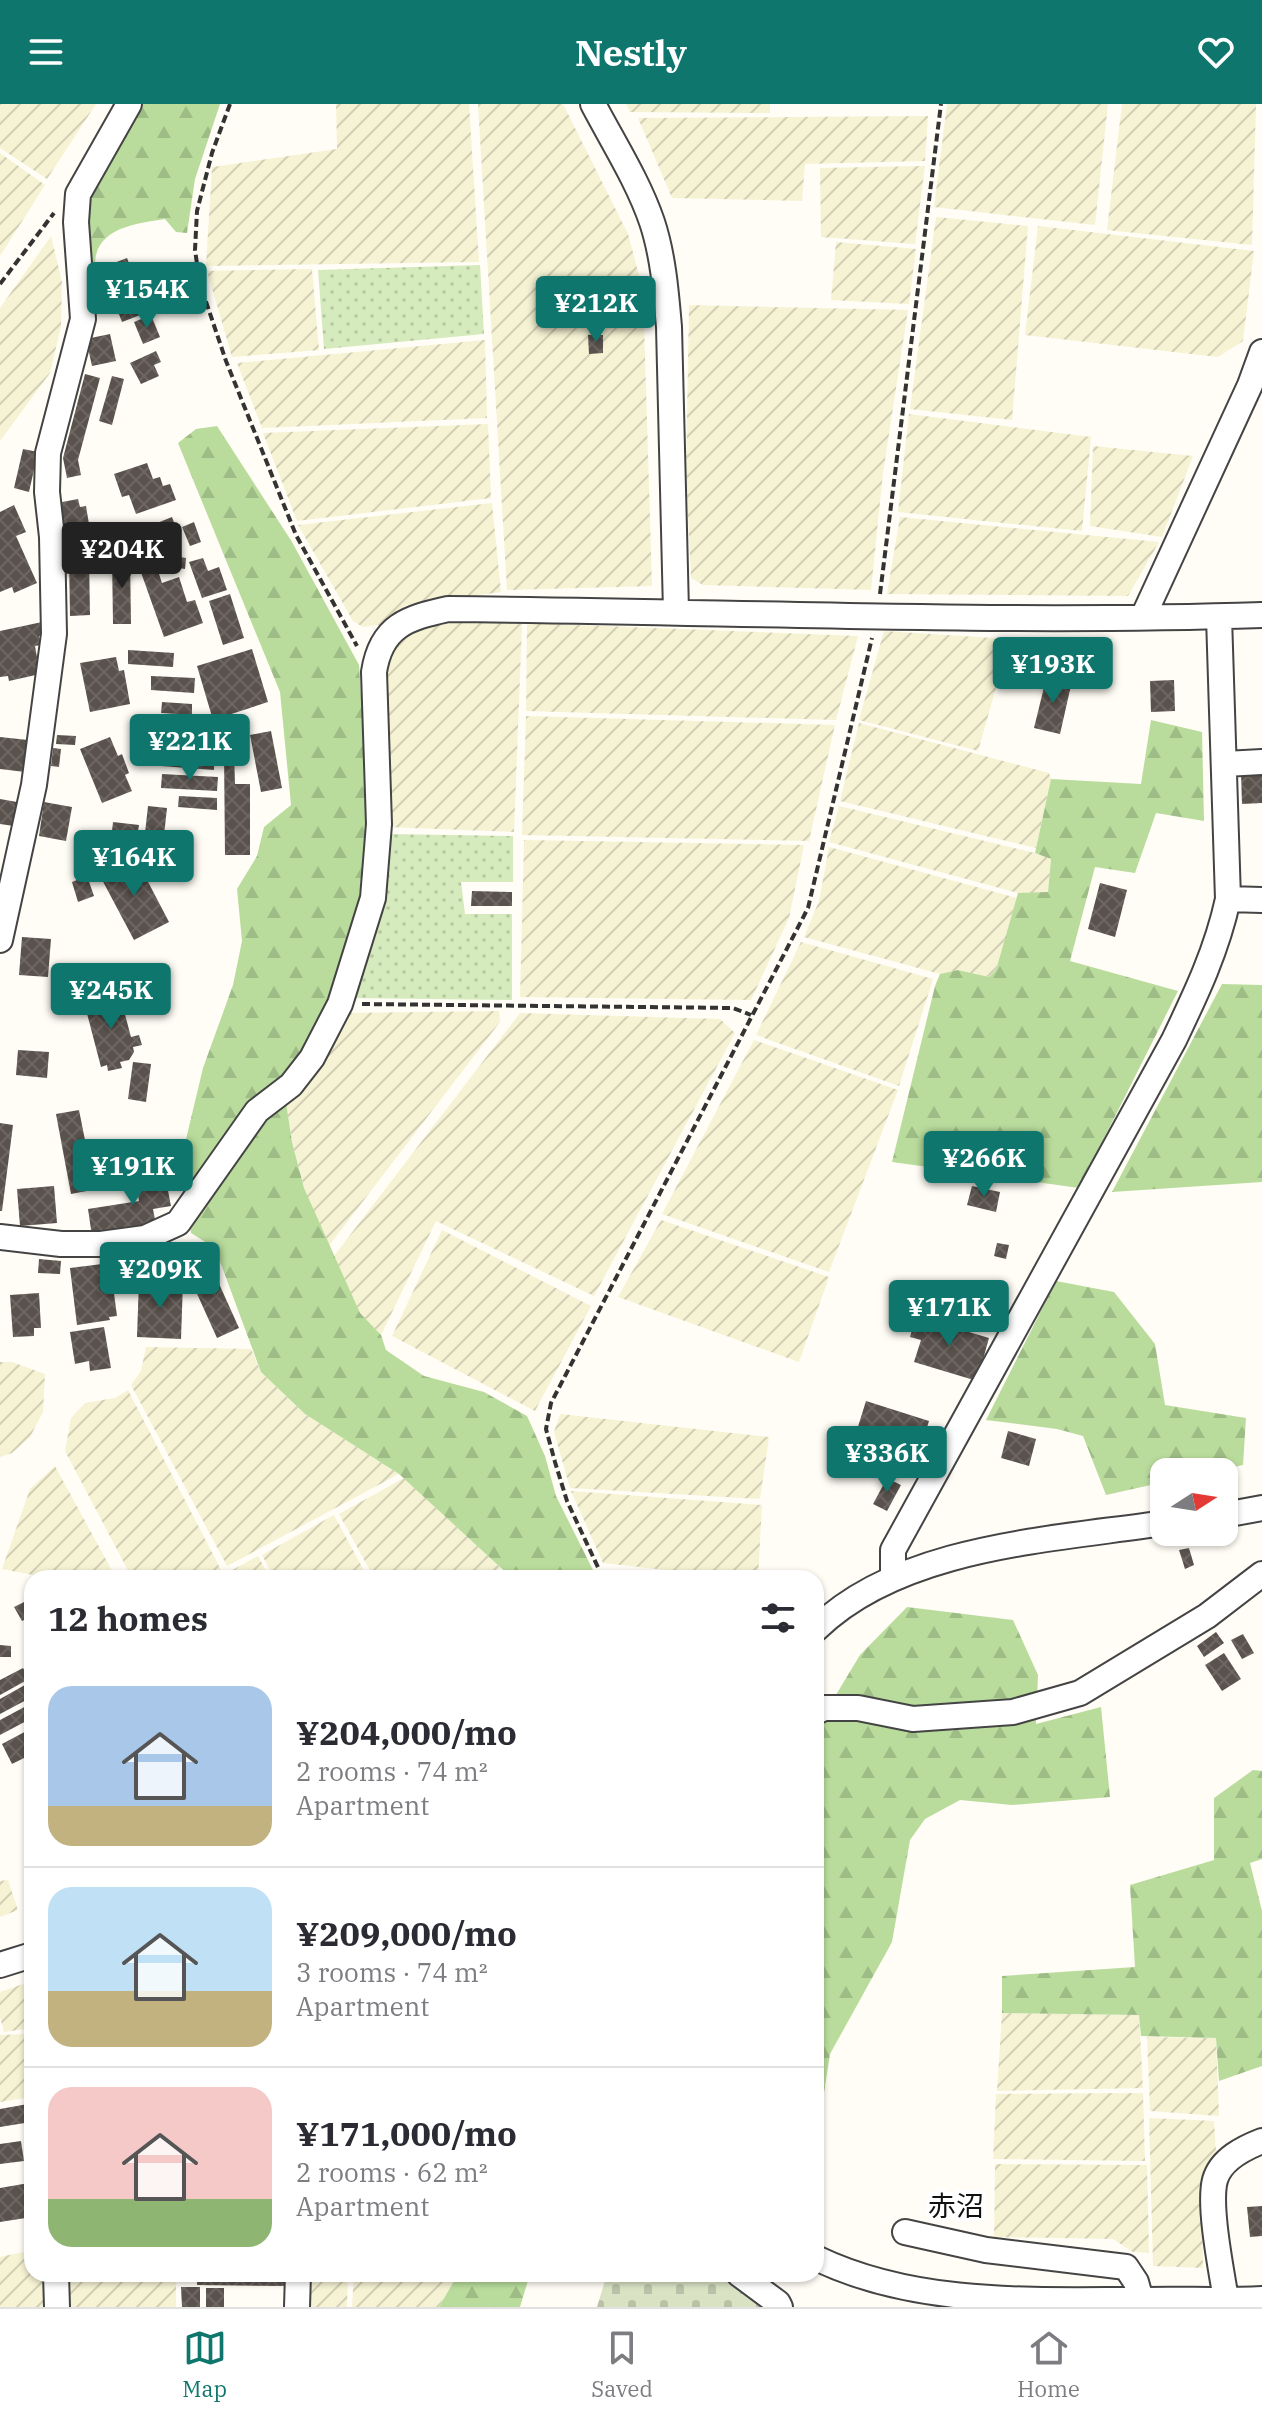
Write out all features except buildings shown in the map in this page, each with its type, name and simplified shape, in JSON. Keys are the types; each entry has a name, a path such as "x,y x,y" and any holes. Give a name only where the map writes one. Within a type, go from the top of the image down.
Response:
{"street":[{"path":"0,940 34,785 54,634 48,453 83,319 76,222 78,194 129,104"},
{"path":"593,104 644,202 652,223 665,283 669,327 676,611"},
{"path":"1143,617 1250,385 1262,352"},
{"path":"0,1237 61,1244 101,1244 145,1238 178,1223 257,1111 291,1085 312,1058 340,1004 373,898 379,824 374,672 377,654 384,640 400,624 419,615 448,609 1021,619 1262,615"},
{"path":"893,1577 893,1550 1174,1040 1221,933 1228,899 1219,617"},
{"path":"1225,764 1262,762"},
{"path":"1228,899 1262,900"},
{"path":"1238,1512 1262,1508"},
{"path":"824,1623 851,1601 893,1577 931,1562 1150,1525"},
{"path":"824,1708 858,1708 913,1719 1013,1712 1080,1693 1207,1616 1262,1574"},
{"path":"0,1965 24,1958"},
{"path":"1226,2300 1216,2238 1215,2180 1226,2162 1243,2148 1262,2141"},
{"path":"905,2232 986,2250 1126,2267 1136,2282 1141,2300"},
{"path":"824,2262 903,2287 968,2297 1262,2299"},
{"path":"56,2282 57,2307"},
{"path":"295,2306 297,2282"},
{"path":"749,2282 780,2307"}],"path":[{"path":"230,104 212,153 197,211 195,250 200,284 226,361 296,535 357,647 377,654"},
{"path":"599,1570 567,1501 555,1462 546,1429 551,1403 808,908 877,617 941,104"},
{"path":"0,284 50,216 78,194"},
{"path":"340,1004 733,1008 751,1015"}],"shaded area":[{"path":"0,104 96,104 47,179 0,148"},
{"path":"336,104 469,104 479,262 206,266 212,167 337,149"},
{"path":"478,104 563,104 628,234 643,290 652,586 507,590"},
{"path":"626,104 770,104 770,113 630,112"},
{"path":"947,104 1108,104 1095,225 934,207"},
{"path":"1122,104 1256,104 1252,245 1107,230"},
{"path":"928,116 925,161 805,164 802,201 672,198 638,118"},
{"path":"0,153 45,185 0,256"},
{"path":"925,166 915,244 821,237 820,168"},
{"path":"936,217 1028,226 1012,420 910,409"},
{"path":"1038,226 1254,251 1243,341 1218,357 1025,335"},
{"path":"51,236 62,282 61,326 50,373 0,441 0,308"},
{"path":"836,242 916,249 909,304 831,300"},
{"path":"312,269 319,350 232,357 207,271"},
{"path":"689,305 908,310 883,473 871,590 703,585 691,578 686,472"},
{"path":"485,340 487,418 262,428 237,363"},
{"path":"909,414 1091,437 1082,531 898,512"},
{"path":"488,424 491,498 297,521 263,433"},
{"path":"1093,446 1193,456 1162,537 1090,526"},
{"path":"492,503 501,592 406,605 379,625 363,627 353,621 298,525"},
{"path":"900,517 1159,542 1128,596 887,594"},
{"path":"456,620 522,624 514,832 385,827 383,662 394,645 420,624"},
{"path":"527,623 858,636 836,720 526,711"},
{"path":"884,631 1010,639 978,751 859,720"},
{"path":"526,716 835,725 809,841 522,835"},
{"path":"859,723 1049,773 1051,779 1036,848 840,801"},
{"path":"839,806 1051,859 1048,893 1018,893 829,842"},
{"path":"524,840 804,845 789,918 751,1000 520,997"},
{"path":"829,847 1017,898 996,970 989,977 958,970 940,974 804,937 819,901"},
{"path":"801,942 933,979 899,1086 756,1035"},
{"path":"499,1011 500,1022 328,1247 304,1188 286,1102 347,1013"},
{"path":"520,1013 720,1019 735,1033 594,1296 436,1221 381,1335 360,1314 334,1256"},
{"path":"754,1040 898,1090 829,1272 662,1214"},
{"path":"661,1220 829,1277 799,1362 618,1297"},
{"path":"442,1230 591,1306 535,1411 392,1336"},
{"path":"146,1347 251,1349 261,1372 305,1414 399,1474 227,1566 131,1385 141,1371"},
{"path":"0,1362 12,1362 45,1374 43,1412 30,1437 12,1453 0,1457"},
{"path":"128,1390 221,1570 128,1570 65,1451 71,1418 85,1403 115,1398"},
{"path":"560,1414 769,1437 760,1499 570,1488 554,1432"},
{"path":"55,1466 112,1570 24,1570 24,1573 2,1569 30,1489"},
{"path":"404,1478 501,1568 370,1570 339,1514"},
{"path":"571,1491 762,1505 758,1570 666,1570 603,1563"},
{"path":"334,1515 364,1570 270,1570 262,1555"},
{"path":"258,1556 266,1570 233,1570"},
{"path":"8,1880 18,1910 0,1917 0,1881"},
{"path":"24,1984 24,2029 4,2032 0,2017 0,1992"},
{"path":"1002,2013 1139,2015 1143,2088 997,2091"},
{"path":"24,2034 24,2098 0,2102 0,2035"},
{"path":"1147,2037 1216,2038 1219,2116 1150,2111"},
{"path":"1143,2093 1145,2161 993,2159 996,2094"},
{"path":"1149,2118 1214,2121 1216,2151 1201,2182 1203,2268 1153,2266"},
{"path":"995,2164 1147,2165 1149,2253 1133,2252 1113,2239 994,2237"},
{"path":"24,2252 24,2282 44,2282 44,2307 0,2307 0,2257"},
{"path":"62,2282 176,2282 176,2307 62,2307"},
{"path":"307,2282 348,2282 347,2307 306,2307"},
{"path":"354,2282 453,2282 439,2307 352,2307"}],"green space":[{"path":"137,104 220,104 195,179 187,233 176,232 165,219 115,232 100,245 95,259 96,286 89,287 84,237 88,192"},
{"path":"480,265 484,334 324,349 318,270"},
{"path":"217,426 292,542 359,665 368,796 356,935 328,1010 286,1102 304,1188 360,1313 381,1335 386,1350 424,1376 484,1392 527,1416 545,1456 556,1496 593,1570 503,1570 399,1474 305,1414 261,1372 215,1248 191,1233 183,1188 182,1156 203,1068 233,985 242,941 237,889 257,856 264,827 291,805 280,692 178,443 196,429"},
{"path":"1151,720 1202,732 1204,821 1156,813 1135,873 1095,867 1070,961 1178,991 1079,1188 892,1162 940,974 958,970 989,977 996,970 1018,893 1048,892 1051,859 1035,853 1051,779 1141,784"},
{"path":"389,834 513,836 513,882 461,882 465,914 512,914 512,1000 350,998 386,895"},
{"path":"1222,984 1262,985 1262,1182 1112,1192"},
{"path":"1056,1281 1114,1292 1155,1344 1165,1405 1246,1418 1243,1465 1238,1466 1238,1458 1150,1458 1150,1485 1106,1495 1083,1436 1057,1429 986,1420"},
{"path":"907,1607 1013,1620 1038,1675 1036,1724 1101,1707 1110,1797 1012,1805 960,1800 925,1819 910,1840 892,1942 830,2054 824,2093 824,1715 860,1655"},
{"path":"1253,1770 1262,1771 1262,1859 1250,1863 1262,1911 1262,2066 1219,2081 1216,2038 1141,2036 1139,2015 1002,2013 1002,1976 1135,1967 1130,1885 1214,1860 1214,1798"},
{"path":"453,2282 528,2282 520,2307 439,2307"},
{"path":"605,2282 733,2282 767,2307 597,2307"}],"district":[{"name":"赤沼","path":"956,2205"}]}
